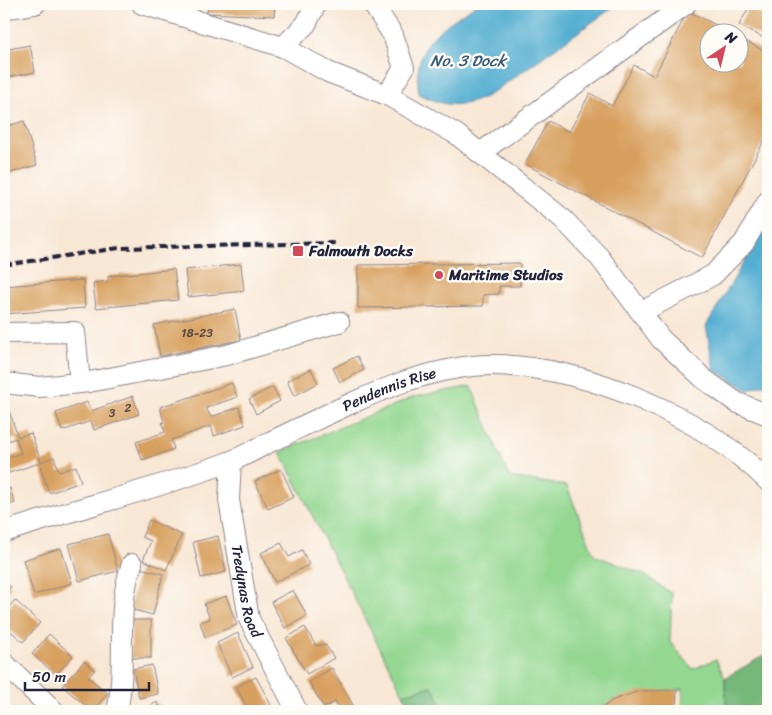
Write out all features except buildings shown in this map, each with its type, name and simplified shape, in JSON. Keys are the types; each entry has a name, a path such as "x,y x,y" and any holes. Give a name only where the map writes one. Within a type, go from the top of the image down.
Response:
{"street":[{"path":"11,7 35,4"},
{"path":"142,4 283,47 328,72 387,95 456,134 563,219 600,258 661,338 704,379 736,402 768,415"},
{"path":"283,47 306,24 316,4"},
{"path":"373,4 393,35 404,68 387,95"},
{"path":"480,153 686,4"},
{"path":"641,312 713,275 744,243 768,201"},
{"path":"4,382 40,387 80,383 227,355 307,334 339,322"},
{"path":"4,333 75,332 80,383"},
{"name":"Pendennis Rise","path":"4,532 230,461 357,400 405,382 449,370 495,365 553,370 598,383 646,402 711,435 751,464 768,481"},
{"name":"Tredynas Road","path":"230,461 229,500 249,619 298,711"},
{"path":"117,711 120,695 121,616 126,581 132,564"},
{"path":"4,664 54,711"}],"green space":[{"path":"471,386 509,477 567,486 594,555 643,574 672,594 670,642 693,669 716,659 725,678 726,709 728,711 682,711 683,689 613,700 598,711 445,711 432,686 403,694 280,452 414,397"},
{"path":"768,653 768,711 728,711 726,709 725,678"},
{"path":"432,686 445,711 412,711 403,694"}],"water":[{"name":"No. 3 Dock","path":"477,4 618,4 489,95 479,100 454,105 438,102 419,94 419,62 424,50 440,30"},
{"path":"768,221 768,383 748,390 714,370 706,326"}],"railway":[{"path":"4,265 119,248 335,243"}],"place":[{"name":"Falmouth Docks","path":"298,251"},
{"name":"Maritime Studios","path":"439,275"}]}
